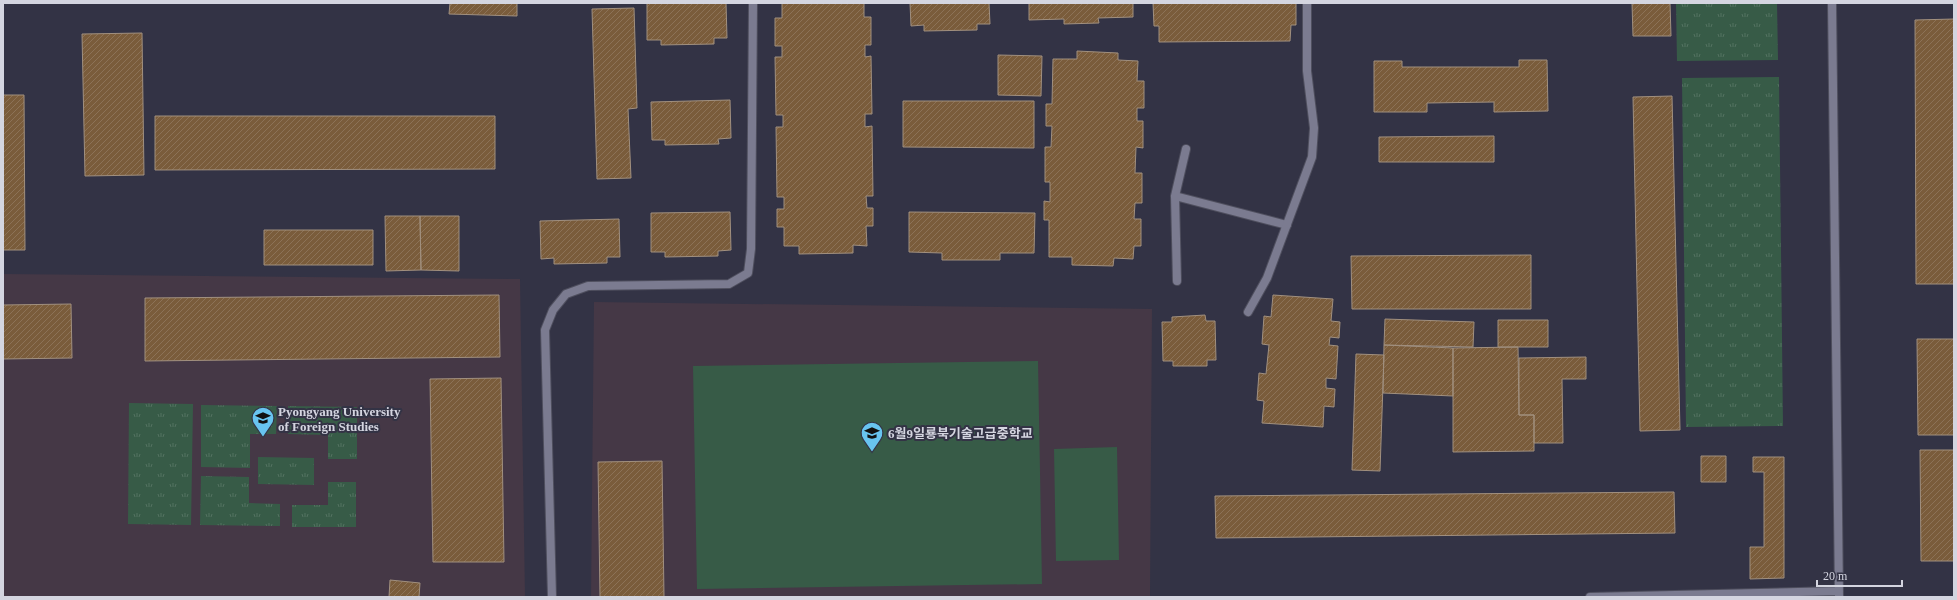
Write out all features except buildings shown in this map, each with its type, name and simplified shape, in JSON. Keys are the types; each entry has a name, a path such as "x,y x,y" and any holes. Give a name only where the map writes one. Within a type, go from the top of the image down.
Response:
{"street":[{"path":"552,597 545,330 553,310 566,294 588,286 728,284 748,273 752,249 752,3"},
{"path":"1248,312 1268,278 1312,157 1314,128 1307,71 1307,3"},
{"path":"1590,597 1839,594 1832,3"},
{"path":"1177,281 1175,196 1186,149"},
{"path":"1175,196 1287,225"}],"shaded area":[{"name":"Pyongyang University of Foreign Studies","path":"3,274 520,279 525,597 3,597"},
{"name":"6월9일룡북기술고급중학교","path":"594,302 1152,309 1150,597 591,597"}],"green space":[{"path":"1676,3 1777,3 1778,60 1677,61"},
{"path":"1779,77 1783,426 1686,427 1682,78"},
{"path":"1038,361 1042,584 697,589 693,366"},
{"path":"129,403 193,404 191,525 128,524"},
{"path":"201,405 277,406 276,434 250,434 250,468 201,467"},
{"path":"288,406 357,407 357,459 328,459 328,435 288,434"},
{"path":"1117,447 1119,560 1056,561 1054,449"},
{"path":"258,457 314,458 314,485 258,484"},
{"path":"201,476 249,477 249,503 280,504 280,526 200,525"},
{"path":"328,482 356,482 356,527 292,527 292,505 328,505"}],"place":[{"name":"Pyongyang University of Foreign Studies","path":"263,438"},
{"name":"6월9일룡북기술고급중학교","path":"872,452"}]}
